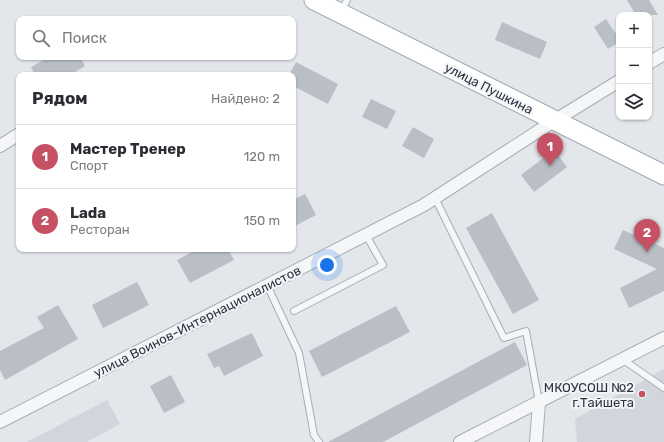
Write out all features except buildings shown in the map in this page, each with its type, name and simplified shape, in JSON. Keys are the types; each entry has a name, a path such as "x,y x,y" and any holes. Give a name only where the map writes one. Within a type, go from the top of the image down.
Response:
{"main road":[{"name":"улица Пушкина","path":"314,0 344,7 554,121 664,175"}],"street":[{"path":"652,61 664,54"},
{"name":"улица Воинов-Интернационалистов","path":"0,422 366,235 435,198 616,83"},
{"path":"0,146 16,136"},
{"path":"460,442 664,338"},
{"path":"536,442 539,403"}],"lane":[{"path":"435,198 504,338 526,331 539,403"},
{"path":"294,311 383,265 366,235"},
{"path":"267,285 298,353 314,435 319,442"},
{"path":"622,359 664,388"}],"shaded area":[{"name":"МКОУСОШ №2 г.Тайшета","path":"664,369 664,442 577,442 575,419"},
{"path":"107,400 120,424 87,442 27,442"}],"place":[{"name":"Мастер Тренер","path":"550,166"},
{"name":"Lada","path":"647,252"},
{"name":"МКОУСОШ №2 г.Тайшета","path":"642,394"}]}
